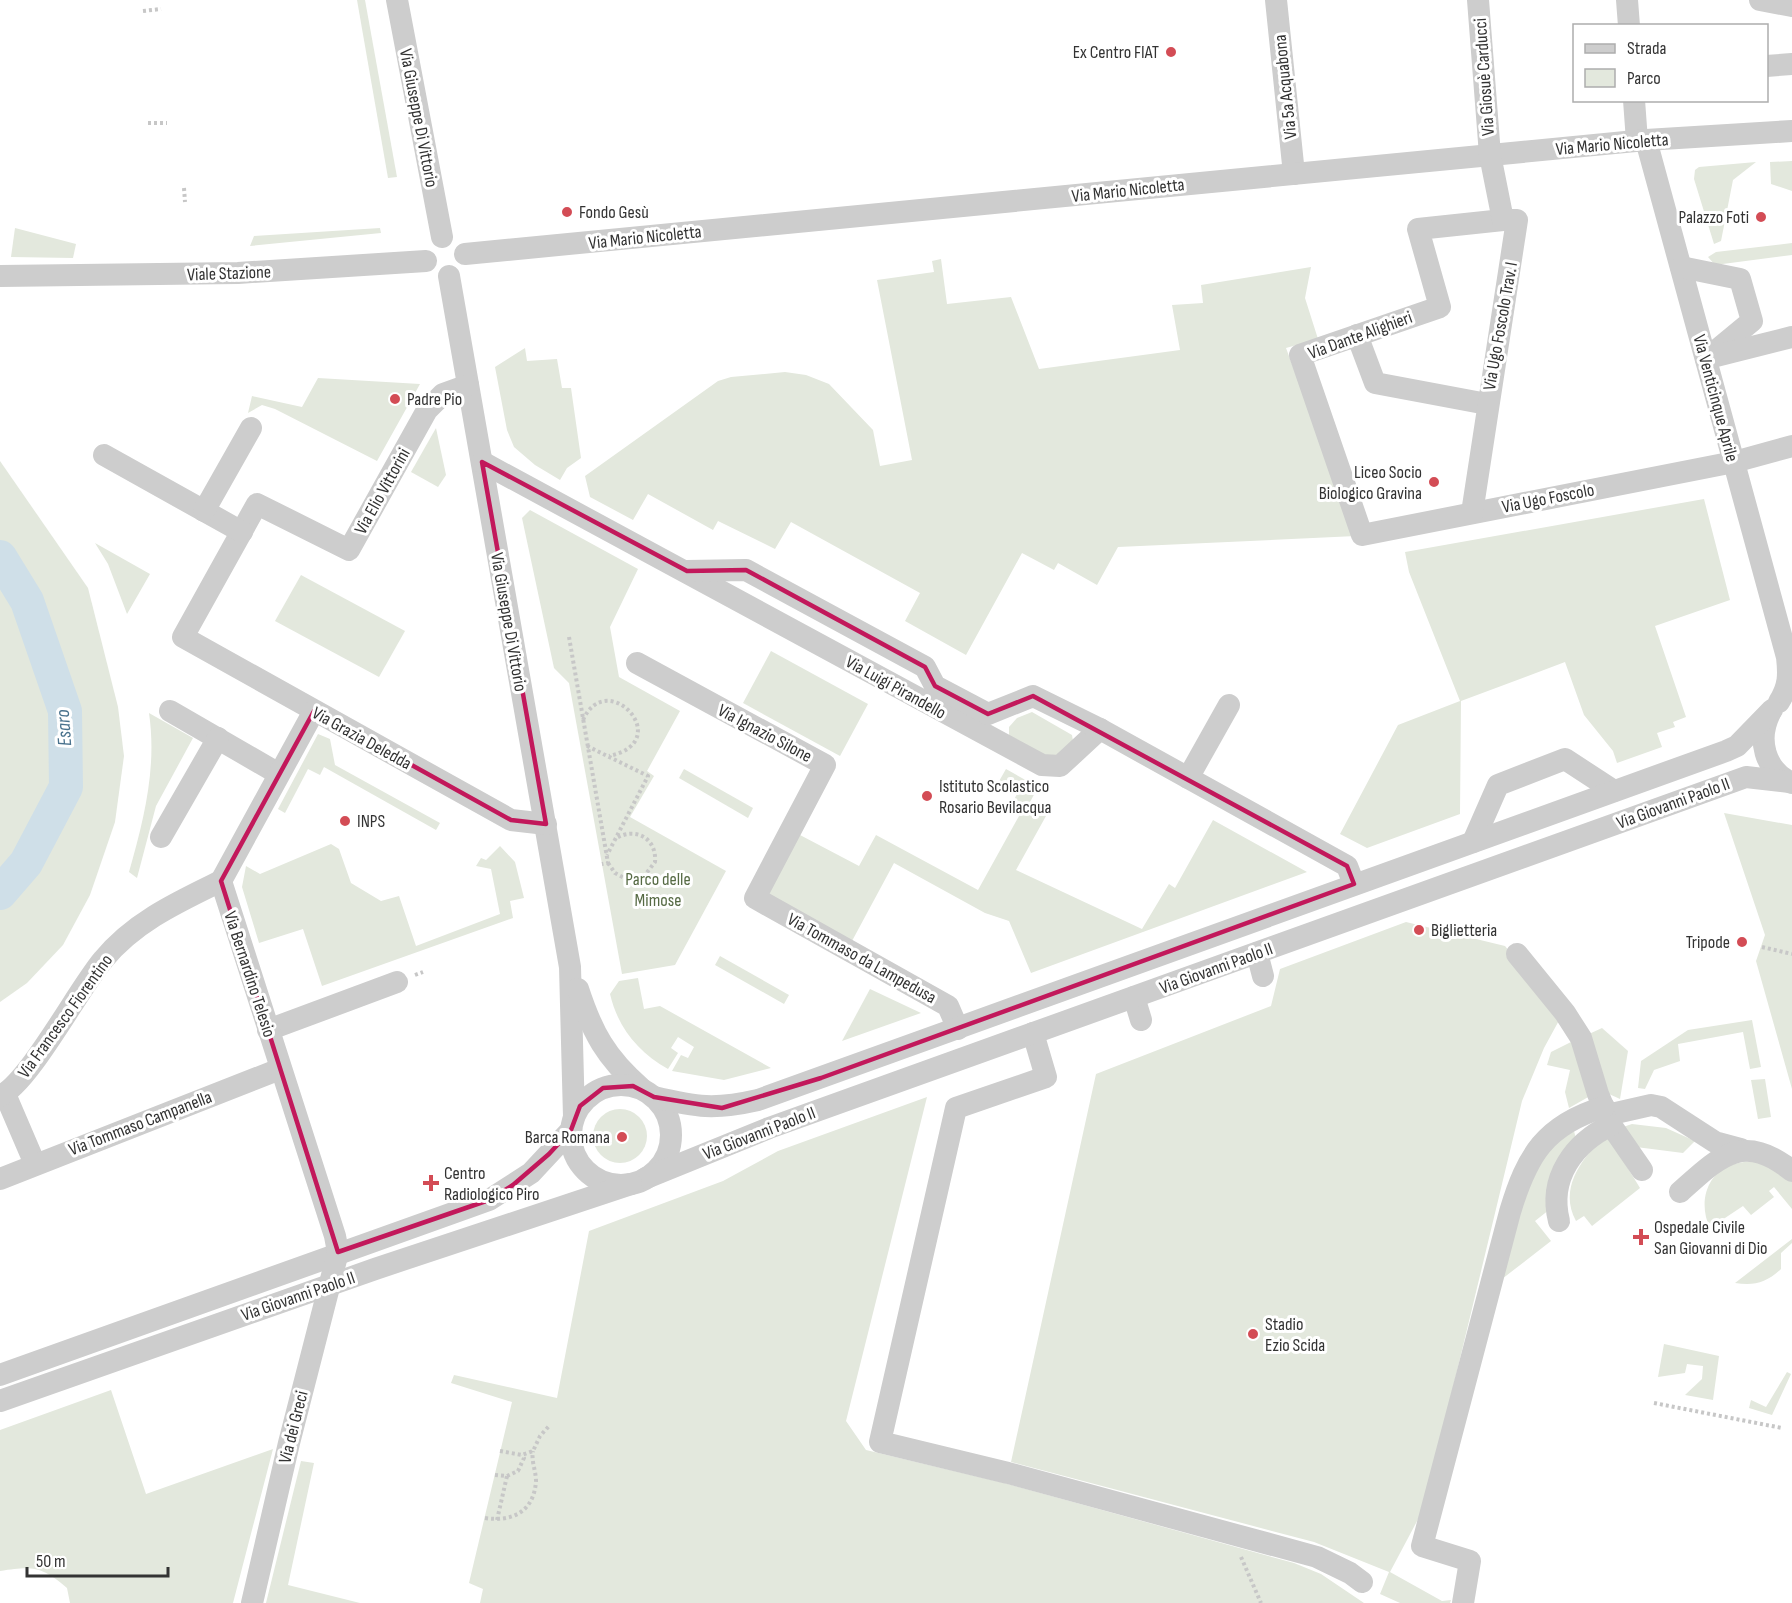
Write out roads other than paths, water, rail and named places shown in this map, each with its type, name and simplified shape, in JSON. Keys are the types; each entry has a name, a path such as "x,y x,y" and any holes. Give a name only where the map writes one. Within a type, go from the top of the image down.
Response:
{"street":[{"name":"Via Giuseppe Di Vittorio","path":"397,0 442,237"},
{"name":"Via 5a Acquabona","path":"1276,0 1294,174"},
{"name":"Via Giosuè Carducci","path":"1478,0 1490,155"},
{"path":"1628,0 1629,24"},
{"path":"1760,0 1792,6"},
{"path":"1768,66 1792,64"},
{"name":"Via Venticinque Aprile","path":"1634,102 1641,140 1681,267 1789,662 1787,689 1763,735 1764,748 1774,769 1791,783"},
{"name":"Via Mario Nicoletta","path":"465,254 1641,140 1792,131"},
{"name":"Via Ugo Foscolo Trav. I","path":"1472,513 1517,220 1503,220 1490,155"},
{"name":"Via Dante Alighieri","path":"1362,535 1300,355 1440,306 1418,229 1503,220"},
{"path":"442,237 455,239 465,254 463,266 449,276 432,272 426,261 431,243 442,237"},
{"name":"Viale Stazione","path":"0,276 238,273 426,261"},
{"path":"1681,267 1740,279 1752,321 1706,359"},
{"name":"Via Giuseppe Di Vittorio","path":"449,276 570,967"},
{"path":"1357,335 1375,383 1487,404"},
{"path":"1706,359 1792,337"},
{"name":"Via Elio Vittorini","path":"183,637 257,504 349,550 427,410 443,394 468,385"},
{"path":"204,511 251,428"},
{"name":"Via Ugo Foscolo","path":"1362,535 1734,462 1792,446"},
{"path":"104,455 242,532"},
{"name":"Via Luigi Pirandello","path":"482,462 1042,765 1060,766 1100,729"},
{"name":"Via Luigi Pirandello","path":"687,571 746,570 925,667 935,686 988,714 1033,696 1100,729 1347,866 1354,884"},
{"name":"Via Grazia Deledda","path":"183,637 511,820 546,824"},
{"name":"Via Ignazio Silone","path":"637,663 825,765 755,898"},
{"name":"Via Giovanni Paolo II","path":"649,1094 688,1105 722,1108 758,1101 1737,746 1781,703"},
{"path":"1188,778 1229,705"},
{"path":"170,711 279,774"},
{"path":"221,881 314,711"},
{"path":"161,837 218,738"},
{"path":"1473,842 1498,784 1565,759 1614,791"},
{"name":"Via Giovanni Paolo II","path":"0,1401 331,1285 639,1181 769,1128 1746,777 1791,783"},
{"name":"Via Bernardino Telesio","path":"221,881 335,1236 338,1252"},
{"name":"Via Francesco Fiorentino","path":"2,1095 20,1079 103,959 154,914 221,881"},
{"name":"Via Tommaso da Lampedusa","path":"755,898 948,1006 958,1029"},
{"path":"1257,953 1263,976"},
{"path":"1517,954 1565,1013 1581,1038 1607,1116 1642,1170"},
{"path":"570,967 589,1022 603,1048 619,1069 649,1094 669,1119 670,1146 665,1159 639,1181 605,1182 582,1167 571,1143 570,967"},
{"path":"268,1030 406,978"},
{"path":"1134,997 1141,1020"},
{"path":"1033,1033 1046,1077 956,1108 880,1442 1008,1473 1317,1557 1362,1582"},
{"name":"Via Tommaso Campanella","path":"0,1179 280,1069"},
{"path":"572,1123 591,1095 603,1088 623,1084 649,1094"},
{"path":"2,1095 34,1164"},
{"path":"1463,1603 1470,1561 1422,1546 1510,1212 1521,1176 1533,1153 1546,1137 1580,1115 1607,1116 1651,1105 1661,1107 1715,1142 1769,1155 1792,1171"},
{"path":"1559,1221 1555,1197 1557,1181 1580,1146 1607,1116"},
{"name":"Via Giovanni Paolo II","path":"0,1375 338,1252 489,1200 531,1173 572,1123"},
{"path":"1680,1192 1714,1161 1741,1149"},
{"name":"Via dei Greci","path":"252,1603 291,1431 338,1252"}],"waterway":[{"name":"Esaro","path":"0,557 27,601 65,711 66,787 26,863 0,893"}],"place":[{"name":"Ex Centro FIAT","path":"1171,52"},
{"name":"Fondo Gesù","path":"567,212"},
{"name":"Palazzo Foti","path":"1761,217"},
{"name":"Padre Pio","path":"395,399"},
{"name":"Liceo Socio Biologico Gravina","path":"1434,482"},
{"name":"Istituto Scolastico Rosario Bevilacqua","path":"927,796"},
{"name":"INPS","path":"345,821"},
{"name":"Biglietteria","path":"1419,930"},
{"name":"Tripode","path":"1742,942"},
{"name":"Barca Romana","path":"622,1137"},
{"name":"Centro Radiologico Piro","path":"431,1183"},
{"name":"Ospedale Civile San Giovanni di Dio","path":"1641,1237"},
{"name":"Stadio Ezio Scida","path":"1253,1334"}],"park label":[{"name":"Parco delle Mimose","path":"658,889"}]}
